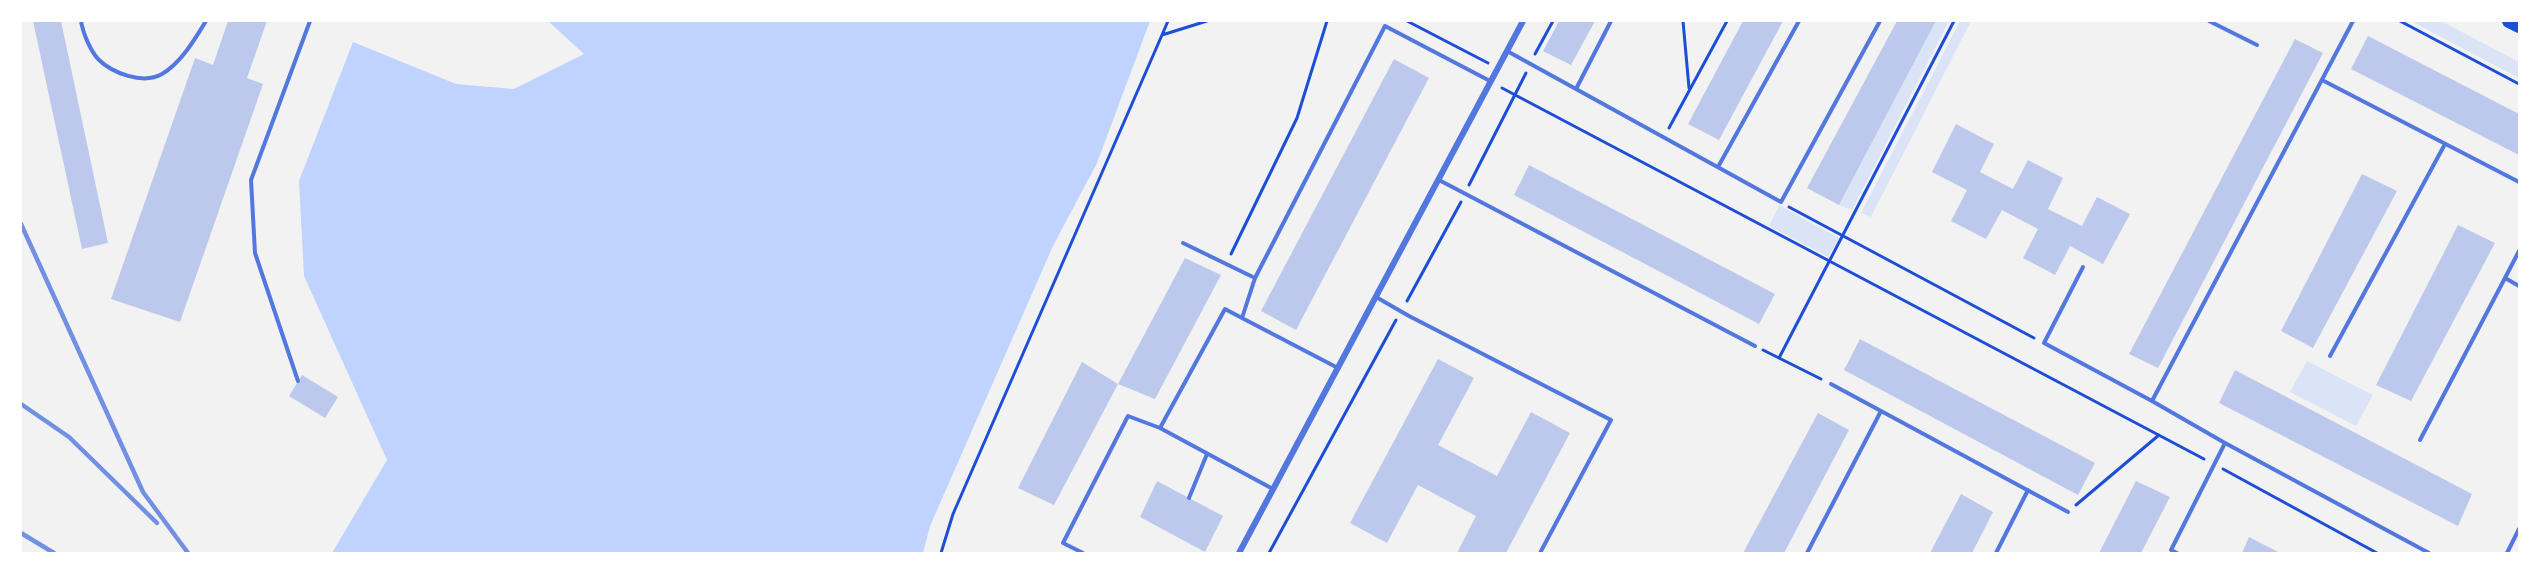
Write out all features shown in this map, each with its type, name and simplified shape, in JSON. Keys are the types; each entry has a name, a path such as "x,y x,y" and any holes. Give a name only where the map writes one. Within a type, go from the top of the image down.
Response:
{"main road":[{"path":"2510,21 2519,26"}],"street":[{"path":"1239,553 1523,21"}],"lane":[{"path":"81,21 83,31 98,59 125,76 142,78 161,75 190,46 206,21"},
{"path":"298,381 255,253 252,180 310,21"},
{"path":"1576,89 1611,21"},
{"path":"1718,167 1799,21"},
{"path":"1507,51 1781,202 1880,21"},
{"path":"2209,21 2257,45"},
{"path":"2152,401 2353,21"},
{"path":"1242,318 1255,278 1385,26 1491,82"},
{"path":"2322,80 2519,182"},
{"path":"2330,356 2445,144"},
{"path":"1439,180 1755,346"},
{"path":"1183,243 1255,278"},
{"path":"2420,440 2519,251"},
{"path":"2083,267 2044,343 2429,553"},
{"path":"2505,278 2519,286"},
{"path":"1376,297 1611,420 1540,553"},
{"path":"1160,429 1225,309 1338,368"},
{"path":"1831,384 2068,512"},
{"path":"1807,553 1881,411"},
{"path":"1083,553 1063,543 1128,416 1160,429 1273,489"},
{"path":"2177,553 2170,551 2225,443"},
{"path":"1189,498 1208,454"},
{"path":"1996,553 2028,490"},
{"path":"2507,553 2519,529"}],"path":[{"path":"941,553 953,514 1168,21"},
{"path":"1162,34 1207,21"},
{"path":"1226,264 1297,118 1328,21"},
{"path":"1407,21 1498,68"},
{"path":"1269,553 1465,194 1552,21"},
{"path":"1683,21 1689,90"},
{"path":"1664,137 1727,21"},
{"path":"1779,358 1954,21"},
{"path":"2400,21 2519,84"},
{"path":"1491,82 2159,435 2377,553"},
{"path":"1781,202 2044,343"},
{"path":"1755,346 1831,384"},
{"path":"2068,512 2159,435"}],"shaded area":[{"path":"1936,21 1949,21 1852,210 1839,205"},
{"path":"1960,21 1971,21 1871,217 1861,213"},
{"path":"2411,21 2441,21 2519,62 2519,78"},
{"path":"1779,205 1839,238 1828,257 1769,226"},
{"path":"2307,361 2373,395 2356,426 2290,392"}],"water":[{"path":"548,21 1150,21 1097,163 1053,246 930,526 923,553 332,553 387,460 304,276 299,181 353,42 456,84 514,89 584,54"}],"building":[{"path":"33,21 61,21 108,243 82,249"},
{"path":"228,21 267,21 247,78 263,84 180,322 111,299 195,58 213,65"},
{"path":"1559,21 1595,21 1571,65 1543,51"},
{"path":"1743,21 1783,21 1719,140 1688,124"},
{"path":"1897,21 1936,21 1839,205 1807,188"},
{"path":"2368,36 2519,114 2519,155 2351,69"},
{"path":"2295,39 2323,53 2158,368 2129,354"},
{"path":"1394,59 1429,78 1296,330 1261,311"},
{"path":"1956,124 1994,144 1980,172 2013,189 2028,160 2063,178 2048,209 2082,226 2097,197 2130,214 2103,264 2070,246 2055,275 2023,258 2038,229 2002,210 1986,239 1951,221 1967,190 1932,172"},
{"path":"1529,165 1775,294 1759,324 1514,195"},
{"path":"2362,174 2397,191 2313,348 2281,331"},
{"path":"2458,225 2495,243 2411,401 2376,385"},
{"path":"1185,258 1221,275 1155,399 1118,384"},
{"path":"1860,339 2095,463 2078,495 1844,370"},
{"path":"1438,359 1474,378 1438,445 1497,476 1531,412 1570,433 1506,553 1457,553 1476,516 1418,485 1387,543 1350,523"},
{"path":"1082,362 1118,384 1054,505 1018,488"},
{"path":"2235,370 2472,494 2458,526 2219,403"},
{"path":"302,375 338,397 325,418 289,396"},
{"path":"1818,413 1849,430 1784,553 1743,553"},
{"path":"1157,481 1223,516 1205,552 1140,517"},
{"path":"2136,481 2170,497 2141,553 2099,553"},
{"path":"1961,494 1993,512 1972,553 1930,553"},
{"path":"2249,537 2280,553 2242,553"}],"railway":[{"path":"21,224 143,492 188,553"},
{"path":"21,404 69,437 157,523"},
{"path":"21,533 54,553"}]}
